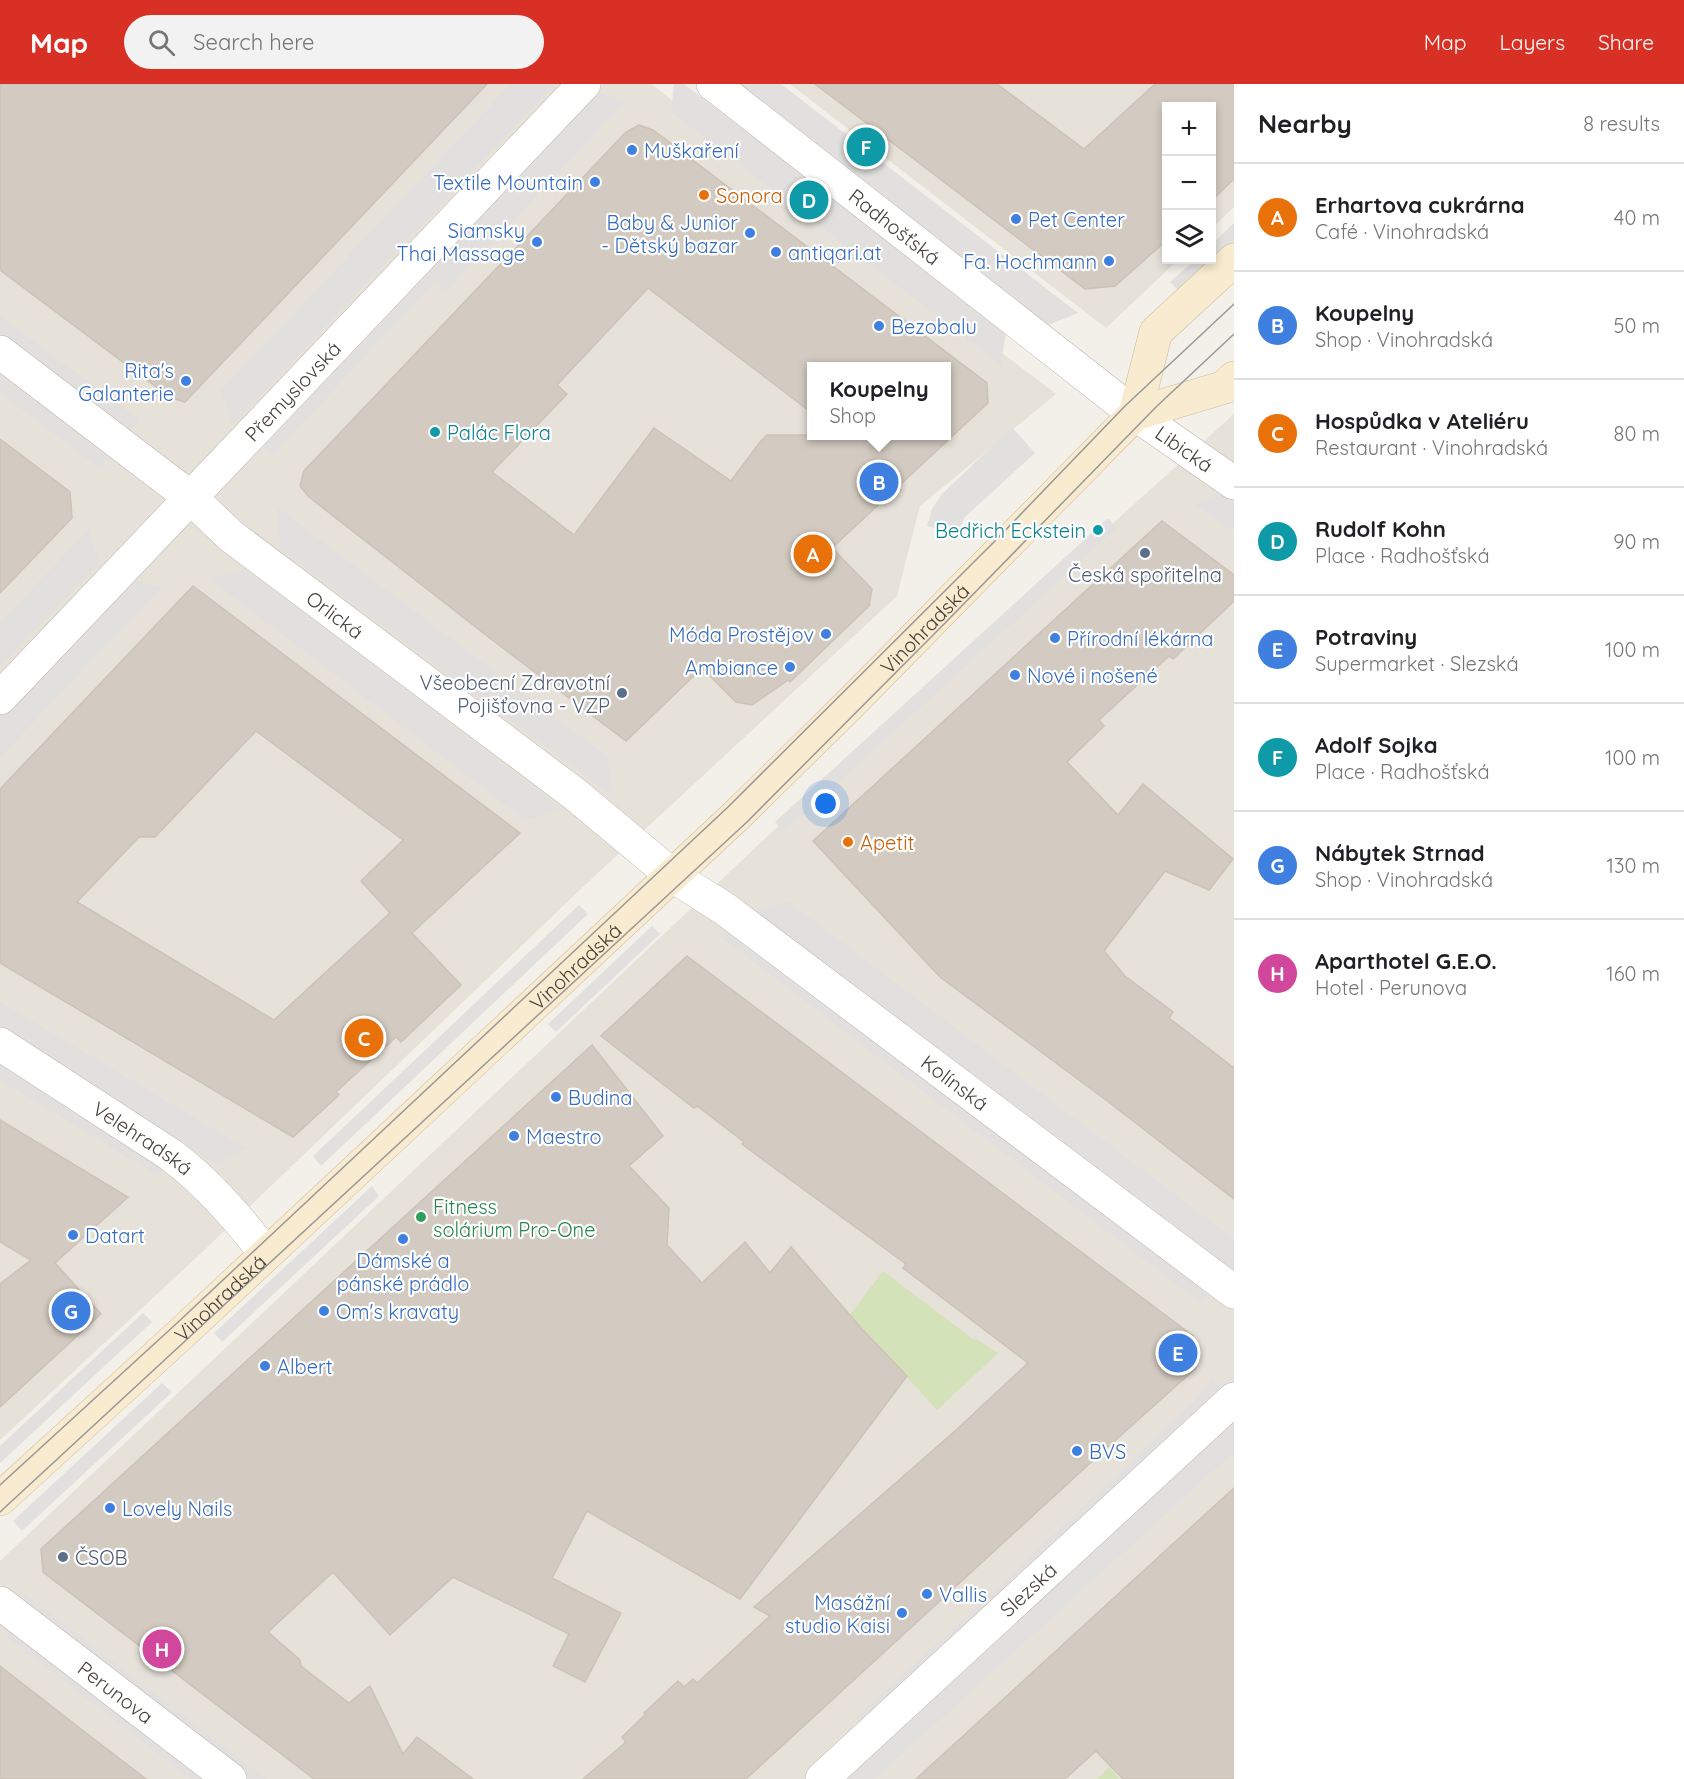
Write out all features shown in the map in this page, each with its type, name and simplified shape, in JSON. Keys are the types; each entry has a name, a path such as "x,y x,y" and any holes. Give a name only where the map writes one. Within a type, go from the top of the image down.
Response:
{"main road":[{"path":"1135,414 1156,332 1234,260"},
{"name":"Vinohradská","path":"0,1499 673,876 851,703 1135,414 1225,387 1234,378"}],"street":[{"name":"Přemyslovská","path":"0,698 584,84"},
{"name":"Radhošťská","path":"713,84 1135,414"},
{"name":"Orlická","path":"0,352 190,497 231,536 576,795 673,876"},
{"name":"Libická","path":"1135,414 1234,483"},
{"name":"Kolínská","path":"673,876 725,909 1234,1292"},
{"name":"Velehradská","path":"0,1044 171,1155 196,1174 266,1254"},
{"name":"Slezská","path":"822,1779 1234,1398"},
{"name":"Perunova","path":"0,1603 230,1779"}],"shaded area":[{"path":"0,84 651,84 1056,394 920,506 897,596 585,885 198,1256 0,1440"},
{"path":"511,84 555,84 232,425 221,390"},
{"path":"674,84 684,84 1006,332 1001,365 671,112"},
{"path":"734,84 781,84 1078,313 1046,326"},
{"path":"790,84 1234,84 1234,207 1216,224 1216,102 1162,102 1162,264 1174,264 1106,328"},
{"path":"592,91 626,101 446,292 435,282 272,456 261,445"},
{"path":"1234,223 1234,244 1216,261 1216,240"},
{"path":"1190,264 1212,264 1181,293 1170,282"},
{"path":"0,316 139,420 130,430 0,333"},
{"path":"0,376 110,458 101,469 0,393"},
{"path":"1234,414 1234,1779 0,1779 0,1561 791,814"},
{"path":"1012,427 1035,453 964,518 958,535 927,526 932,509 941,495"},
{"path":"1225,491 1234,497 1234,532 1196,505"},
{"path":"277,507 608,757 612,796 280,549"},
{"path":"1108,518 1117,528 784,832 775,822"},
{"path":"89,530 99,563 0,666 0,622"},
{"path":"244,568 563,809 525,820 211,580"},
{"path":"129,579 162,587 0,757 0,713"},
{"path":"789,902 1234,1239 1234,1267 1226,1270 748,910"},
{"path":"579,905 588,914 321,1166 313,1156"},
{"path":"652,926 660,934 556,1032 548,1024"},
{"path":"726,928 1211,1292 1202,1304 719,936"},
{"path":"0,1002 247,1149 216,1164 0,1035"},
{"path":"0,1064 165,1164 158,1176 0,1080"},
{"path":"372,1186 379,1196 222,1342 214,1333"},
{"path":"143,1313 152,1322 0,1463 0,1446"},
{"path":"1212,1379 1224,1391 865,1727 856,1717 988,1597 1203,1392"},
{"path":"162,1383 172,1392 22,1531 13,1521"},
{"path":"1234,1414 1234,1452 875,1779 836,1779"},
{"path":"25,1594 266,1779 245,1779 18,1605"},
{"path":"14,1624 214,1779 191,1779 6,1636"}],"green space":[{"path":"883,1271 974,1340 977,1339 998,1353 937,1410 850,1315"},
{"path":"1110,1767 1119,1779 1097,1779"}],"building":[{"path":"0,84 487,84 185,402 171,398 0,270"},
{"path":"815,84 997,84 1084,149 1155,84 1234,84 1234,179 1216,196 1216,102 1162,102 1162,244 1115,286 1085,289"},
{"path":"639,125 653,130 987,383 988,403 951,437 951,362 807,362 807,409 648,288 557,385 567,394 492,472 574,535 654,428 731,481 767,435 807,435 807,440 948,440 832,548 872,589 869,606 790,682 788,680 752,705 736,702 702,668 626,741 309,497 300,486 304,471 626,132"},
{"path":"0,439 70,492 72,518 0,593"},
{"path":"1162,521 1234,575 1234,601 1173,659 1169,656 1099,720 1104,726 1067,762 1118,815 1143,784 1233,859 1209,890 1165,871 1104,951 1125,976 1173,1012 1169,1018 1234,1068 1234,1199 1106,1100 940,977 813,841"},
{"path":"193,586 520,833 412,933 461,985 401,1042 396,1037 336,1092 339,1095 293,1137 0,963 0,789","holes":["256,731 403,840 361,881 390,913 274,1020 77,902 139,837 155,837"]},
{"path":"687,956 1193,1336 1195,1369 746,1779 583,1779 626,1742 622,1737 678,1681 684,1687 693,1679 697,1683 770,1616 754,1607 955,1431 1028,1363 903,1268 906,1264 766,1162 697,1106 694,1108 601,1036"},
{"path":"592,1045 663,1136 629,1166 669,1208 667,1245 702,1283 745,1242 770,1273 791,1247 861,1328 907,1376 740,1599 587,1511 552,1578 621,1613 585,1682 553,1666 569,1634 453,1577 390,1635 333,1572 268,1632 300,1660 301,1666 349,1703 370,1686 403,1754 417,1737 473,1779 314,1779 43,1572 41,1549"},
{"path":"0,1120 128,1197 55,1263 101,1314 0,1407 0,1284 31,1260 0,1242"},
{"path":"1234,1488 1234,1779 1123,1779 1096,1751 1065,1779 916,1779"},
{"path":"0,1666 77,1726 146,1779 0,1779"}],"tram line":[{"path":"0,1485 176,1324 728,807 993,543 1125,406 1234,304"},
{"path":"0,1512 747,822 1156,407 1234,334"}],"place":[{"name":"Adolf Sojka","path":"866,147"},
{"name":"Muškaření","path":"632,150"},
{"name":"Textile Mountain","path":"595,182"},
{"name":"Sonora","path":"704,195"},
{"name":"Rudolf Kohn","path":"809,200"},
{"name":"Pet Center","path":"1016,219"},
{"name":"Baby & Junior - Dětský bazar","path":"750,233"},
{"name":"Siamsky Thai Massage","path":"537,242"},
{"name":"antiqari.at","path":"776,252"},
{"name":"Fa. Hochmann","path":"1109,261"},
{"name":"Bezobalu","path":"879,326"},
{"name":"Rita's Galanterie","path":"186,381"},
{"name":"Palác Flora","path":"435,432"},
{"name":"Koupelny","path":"879,482"},
{"name":"Bedřich Eckstein","path":"1098,530"},
{"name":"Česká spořitelna","path":"1145,553"},
{"name":"Erhartova cukrárna","path":"813,554"},
{"name":"Móda Prostějov","path":"826,634"},
{"name":"Přírodní lékárna","path":"1055,638"},
{"name":"Ambiance","path":"790,667"},
{"name":"Nové i nošené","path":"1015,675"},
{"name":"Všeobecní Zdravotní Pojišťovna - VZP","path":"622,693"},
{"name":"Apetit","path":"848,842"},
{"name":"Hospůdka v Ateliéru","path":"364,1038"},
{"name":"Budina","path":"556,1097"},
{"name":"Maestro","path":"514,1136"},
{"name":"Fitness solárium Pro-One","path":"421,1217"},
{"name":"Datart","path":"73,1235"},
{"name":"Dámské a pánské prádlo","path":"403,1239"},
{"name":"Nábytek Strnad","path":"71,1311"},
{"name":"Om's kravaty","path":"324,1311"},
{"name":"Potraviny","path":"1178,1353"},
{"name":"Albert","path":"265,1366"},
{"name":"BVS","path":"1077,1451"},
{"name":"Lovely Nails","path":"110,1508"},
{"name":"ČSOB","path":"63,1557"},
{"name":"Vallis","path":"927,1594"},
{"name":"Masážní studio Kaisi","path":"902,1613"},
{"name":"Aparthotel G.E.O.","path":"162,1649"}]}
